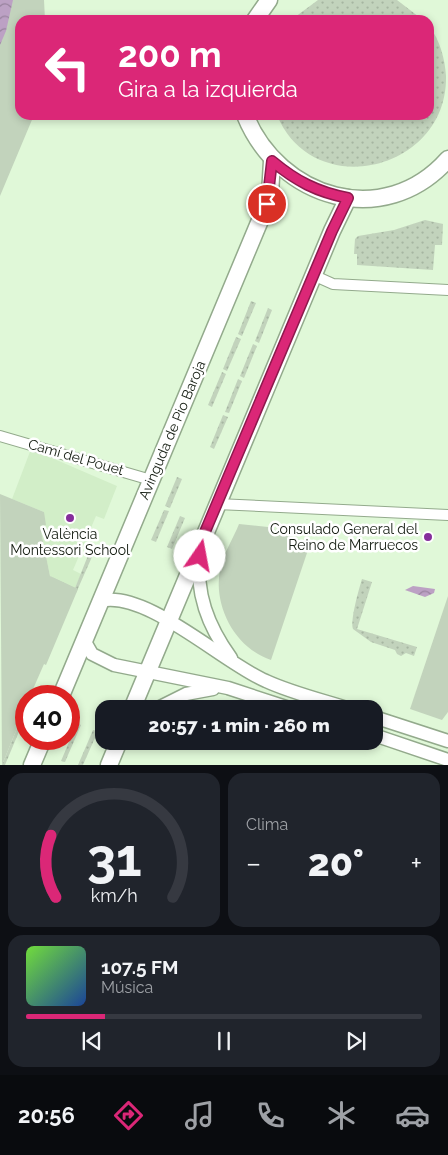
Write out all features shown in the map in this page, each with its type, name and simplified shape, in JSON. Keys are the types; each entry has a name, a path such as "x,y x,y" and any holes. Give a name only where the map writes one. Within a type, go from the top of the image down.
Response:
{"main road":[{"path":"258,15 269,0"},
{"path":"247,120 256,139 272,161 293,178 311,188 348,198 366,198 400,191 430,175 448,159"},
{"name":"Avinguda de Pio Baroja","path":"66,685 266,206 270,194 272,161"},
{"path":"136,700 202,539 348,198"},
{"path":"32,765 38,750"},
{"path":"109,765 116,750"}],"street":[{"path":"314,275 334,284 448,290"},
{"name":"Camí del Pouet","path":"0,436 151,480"},
{"path":"217,504 448,515"},
{"path":"202,539 199,574 205,614 218,641 237,666"},
{"path":"100,601 108,599 122,600 168,620 237,666 267,682 322,700"},
{"path":"84,640 86,648 98,658 127,669 228,688 265,700"},
{"path":"172,700 198,690 228,688"},
{"path":"383,720 448,741"},
{"path":"383,738 448,760"}],"shaded area":[{"path":"0,0 44,0 45,15 15,15 15,120 32,120 0,196"},
{"path":"318,0 397,0 416,15 298,15"},
{"path":"434,34 441,50 446,76 441,109 426,135 403,153 376,164 347,166 319,159 295,142 280,120 434,120"},
{"path":"425,220 443,224 442,245 435,245 433,270 357,265 357,254 354,254 355,239 358,236 394,230"},
{"path":"251,301 256,303 242,336 238,334"},
{"path":"268,308 272,310 259,343 255,341"},
{"path":"236,337 241,339 227,371 223,369"},
{"path":"253,344 257,346 244,378 240,376"},
{"path":"222,372 226,374 212,407 208,405"},
{"path":"238,379 242,381 229,413 225,412"},
{"path":"223,415 228,417 214,449 210,447"},
{"name":"València Montessori School","path":"31,449 117,486 104,519 96,516 73,570 81,574 75,588 50,576 40,526 44,512 12,499"},
{"path":"177,477 182,479 170,508 165,506"},
{"path":"0,494 44,512 46,525 40,526 50,576 78,589 46,665 44,664 35,685 15,685 15,733 2,765"},
{"path":"164,510 169,511 156,542 151,540"},
{"path":"180,516 185,518 172,549 167,547"},
{"path":"239,524 268,527 310,544 271,660 258,654 237,636 229,624 220,598 221,564"},
{"path":"91,548 95,550 76,593 50,576 75,588"},
{"path":"362,579 372,582 357,629 417,647 414,656 406,653 401,656 395,650 371,642 353,629 354,612"},
{"path":"448,596 448,712 442,720 410,709"},
{"path":"93,730 95,730 95,738 83,765 78,765"},
{"path":"15,733 15,741 5,765 2,765"},
{"path":"66,750 70,750 65,762 61,761"}],"water":[{"path":"0,0 13,0 6,31 0,45"},
{"path":"413,586 435,589 434,593 425,597 405,590"}],"place":[{"name":"València Montessori School","path":"70,518"},
{"name":"Consulado General del Reino de Marruecos","path":"428,537"}],"route":[{"path":"200,556 202,539 332,231 348,198 330,195 311,188 293,178 272,161 270,194 267,204"}]}
